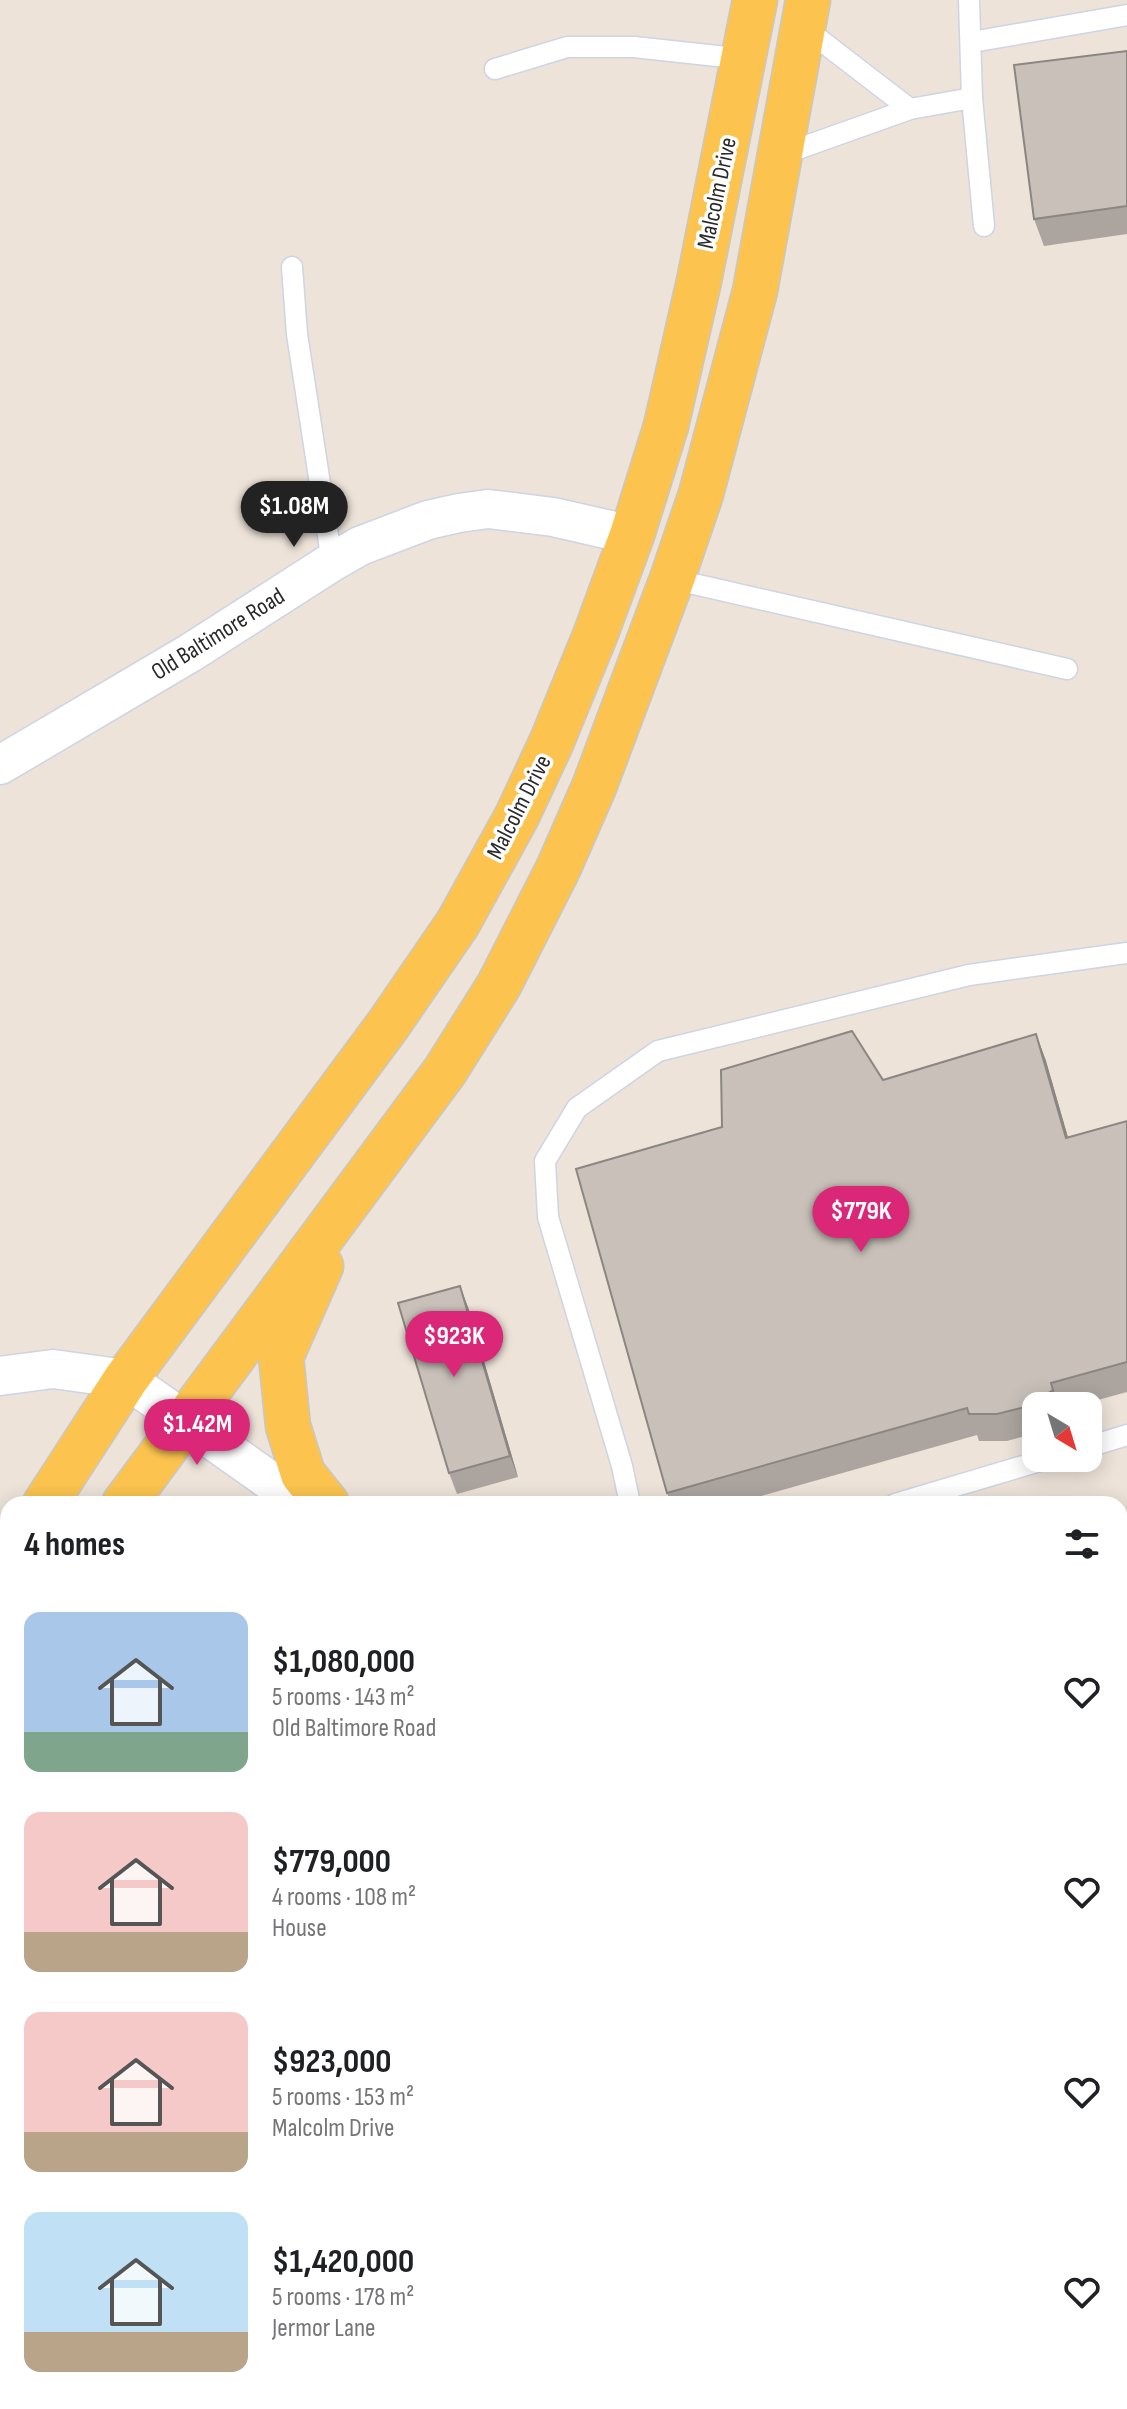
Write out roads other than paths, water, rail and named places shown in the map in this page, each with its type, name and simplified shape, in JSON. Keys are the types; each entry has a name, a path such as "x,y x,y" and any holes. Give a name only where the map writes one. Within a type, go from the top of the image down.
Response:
{"main road":[{"name":"Malcolm Drive","path":"50,1496 126,1379 388,1025 458,923 517,816 596,633 632,535 666,426 699,281 755,0"},
{"path":"130,1496 445,1071 499,985 558,869 594,787 701,494 755,291 805,13"},
{"path":"321,1496 303,1474 288,1426 281,1357 314,1285 338,1214"}],"street":[{"name":"Old Baltimore Road","path":"0,765 190,653 332,562 360,546 428,520 488,509 553,517 632,535"},
{"path":"0,1376 53,1369 126,1379 292,1496"}],"lane":[{"path":"969,0 972,98 984,226"},
{"path":"805,13 910,109"},
{"path":"972,42 1127,15"},
{"path":"495,69 567,47 634,47 745,59"},
{"path":"778,156 910,109 972,98"},
{"path":"292,267 297,334 332,562"},
{"path":"672,579 1067,669"},
{"path":"628,1496 548,1217 545,1161 577,1108 658,1051 969,975 1127,953"},
{"path":"1102,1443 1127,1435"},
{"path":"922,1496 1022,1466"}]}
